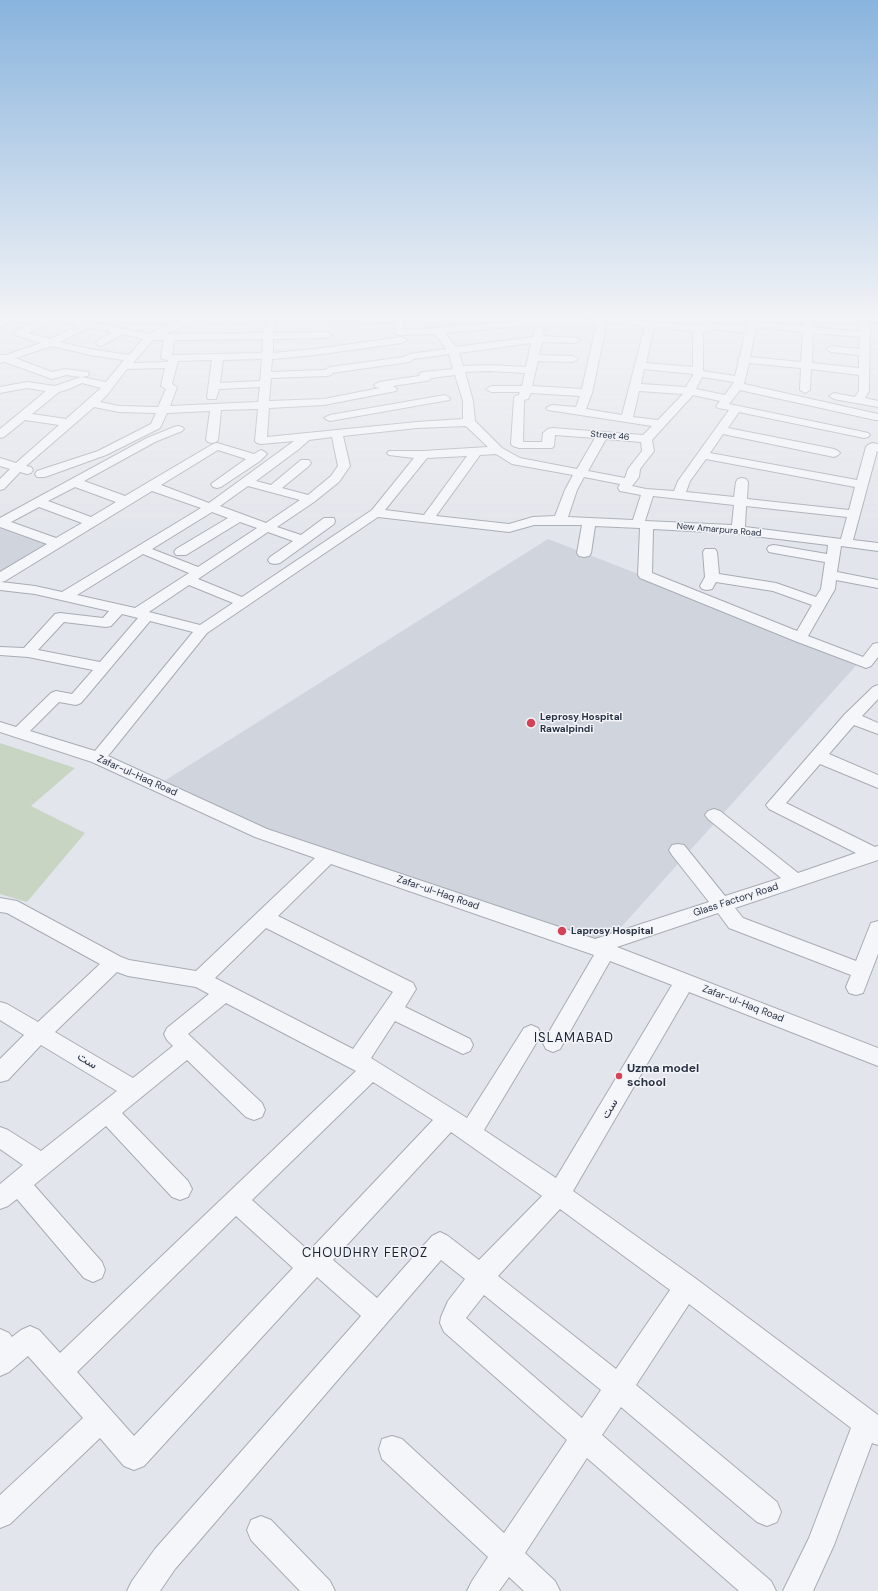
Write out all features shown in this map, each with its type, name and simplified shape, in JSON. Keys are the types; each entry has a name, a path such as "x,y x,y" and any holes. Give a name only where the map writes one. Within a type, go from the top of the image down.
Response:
{"street":[{"path":"0,434 52,391"},
{"path":"0,485 103,391"},
{"path":"41,474 102,453 156,426 170,391"},
{"path":"214,391 215,443"},
{"path":"91,403 119,409 163,410 214,402 241,391"},
{"path":"266,391 261,441 417,425 468,422 498,450 516,461 628,482"},
{"path":"295,391 324,402 368,391"},
{"path":"394,391 417,425"},
{"path":"465,391 468,401 468,422"},
{"path":"503,391 523,395 587,393 580,411"},
{"path":"628,419 634,391"},
{"path":"690,391 688,396 646,439 648,451 634,469 633,477 624,488 648,493 740,501 854,514"},
{"path":"691,391 727,399"},
{"path":"732,391 722,406 871,425"},
{"path":"770,391 840,409 871,425"},
{"path":"809,391 878,404"},
{"path":"858,401 864,391"},
{"name":"Street 46","path":"523,395 517,444 548,446 550,432 646,439"},
{"path":"330,418 445,398"},
{"path":"840,409 847,398"},
{"path":"552,408 661,424"},
{"path":"679,495 684,481 736,408"},
{"path":"6,418 68,423"},
{"path":"1,523 151,440 178,429"},
{"path":"721,430 834,453"},
{"path":"19,733 56,696 76,700 104,667 142,614 187,580 310,499 335,479 344,466 337,433"},
{"path":"560,520 571,490 603,435"},
{"path":"64,597 211,507 295,447 305,437"},
{"path":"218,484 283,439"},
{"path":"215,443 256,458"},
{"path":"0,578 151,486 215,443"},
{"path":"800,638 828,589 832,559 854,514 862,485 872,472 872,447 878,448"},
{"path":"394,453 423,455 498,450"},
{"path":"427,519 476,452"},
{"path":"98,758 202,630 376,512 423,455"},
{"path":"703,455 862,485"},
{"path":"0,462 17,468 74,482 126,501"},
{"path":"273,489 305,463"},
{"path":"246,482 310,499"},
{"path":"738,530 742,482"},
{"path":"151,486 302,540"},
{"path":"648,493 643,524 645,575 866,663 878,647"},
{"path":"38,502 91,522"},
{"name":"New Amarpura Road","path":"376,512 509,528 533,522 560,520 738,530 878,547"},
{"path":"181,552 239,517"},
{"path":"275,560 329,521"},
{"path":"584,553 588,521"},
{"path":"1,523 57,543"},
{"path":"142,549 199,572"},
{"path":"774,549 832,559"},
{"path":"701,598 712,578 710,552"},
{"path":"830,575 878,584"},
{"path":"712,578 776,587 820,603"},
{"path":"187,580 242,602"},
{"path":"0,586 35,590 142,614 202,630"},
{"path":"28,653 60,617 106,623 119,609"},
{"path":"0,651 28,653 104,667"},
{"path":"876,854 775,805 851,718 878,690"},
{"path":"851,718 878,729"},
{"name":"Zafar-ul-Haq Road","path":"0,727 98,758 261,833 601,949 878,1057"},
{"path":"818,756 878,782"},
{"path":"714,815 795,880"},
{"path":"678,850 722,904 736,924 859,979 878,928"},
{"name":"Glass Factory Road","path":"601,949 722,904 876,854"},
{"path":"200,980 328,856"},
{"path":"0,905 10,906 114,963 128,968 200,980 364,1066 449,1118 559,1194 686,1287 872,1428 798,1591"},
{"path":"59,1372 236,1201 364,1066 392,1010 406,989 264,918"},
{"path":"553,1042 601,949"},
{"path":"1,1070 114,963"},
{"name":"ست","path":"584,1439 453,1323 453,1317 482,1278 559,1194 684,982"},
{"path":"225,992 174,1034 254,1110"},
{"name":"ست","path":"0,1010 134,1090"},
{"path":"392,1010 464,1045"},
{"path":"470,1133 531,1034"},
{"path":"0,1198 187,1047"},
{"path":"107,1112 180,1188"},
{"path":"3,1353 30,1339 134,1456 449,1118"},
{"path":"0,1137 41,1164"},
{"path":"18,1183 93,1270"},
{"path":"236,1201 378,1315"},
{"path":"142,1591 165,1559 440,1244 619,1388 767,1512"},
{"path":"482,1591 686,1287"},
{"path":"0,1514 101,1419"},
{"path":"584,1439 761,1591"},
{"path":"392,1449 545,1591"},
{"path":"261,1530 320,1591"}],"shaded area":[{"path":"0,526 53,542 0,578"},
{"name":"Leprosy Hospital Rawalpindi","path":"548,539 861,660 606,944 261,833 158,785"}],"green space":[{"path":"0,743 75,768 31,806 85,833 27,902 0,894"}],"place":[{"name":"Leprosy Hospital Rawalpindi","path":"531,723"},
{"name":"Laprosy Hospital","path":"562,931"},
{"name":"Uzma model school","path":"619,1076"}],"district":[{"name":"ISLAMABAD","path":"574,1039"},
{"name":"CHOUDHRY FEROZ","path":"365,1254"}]}
